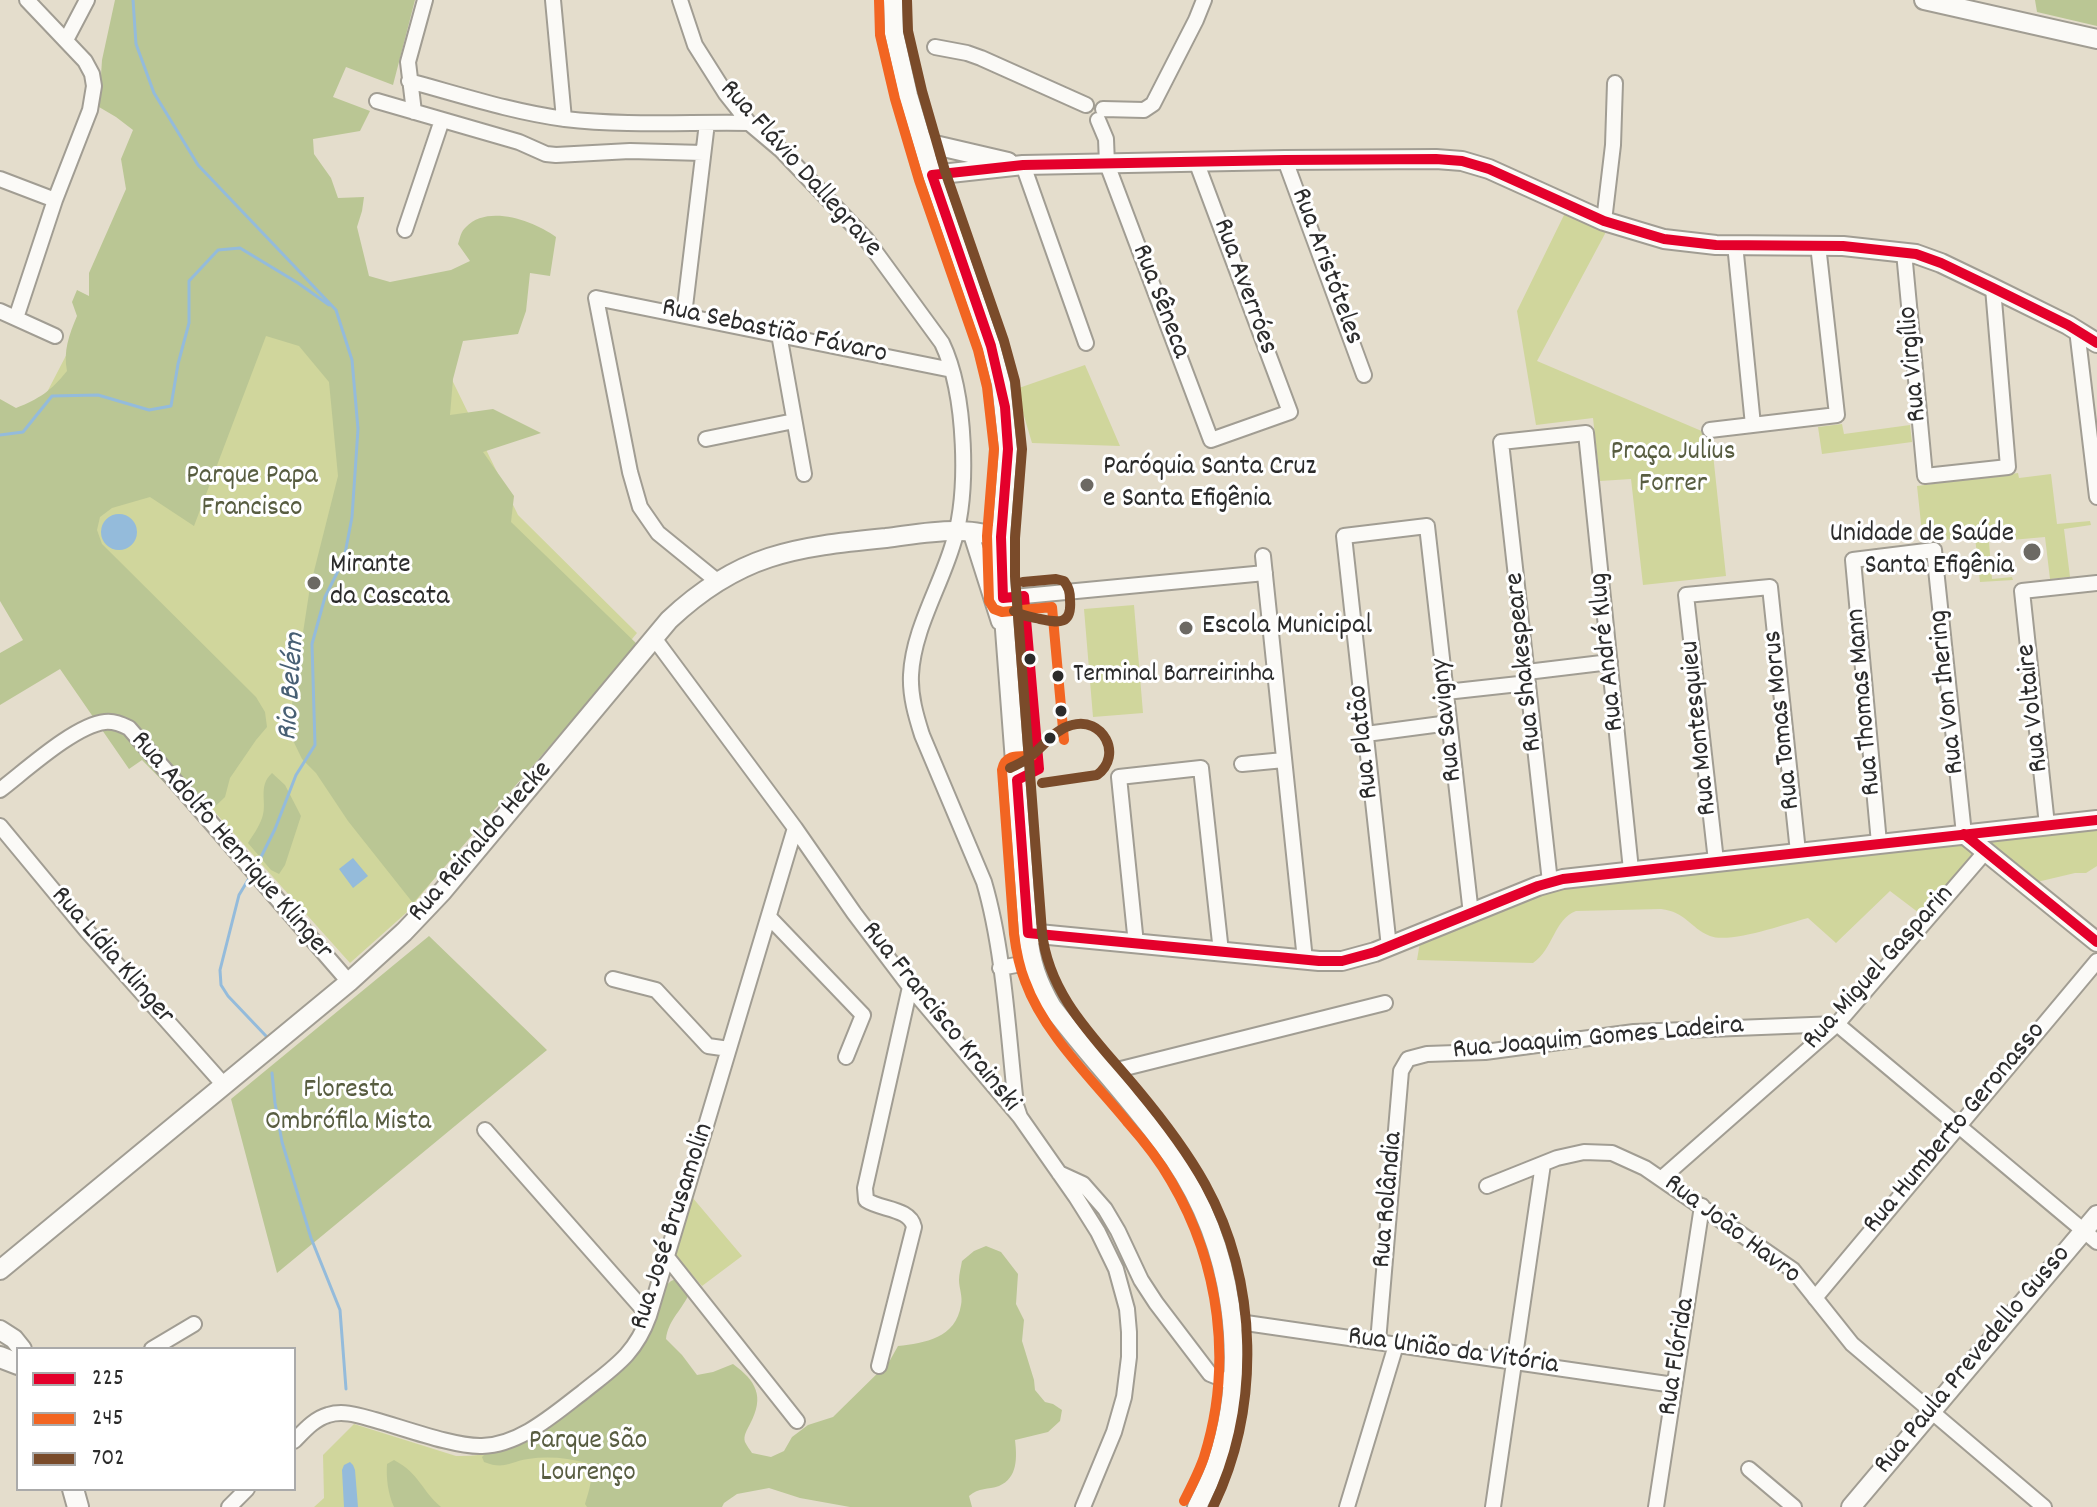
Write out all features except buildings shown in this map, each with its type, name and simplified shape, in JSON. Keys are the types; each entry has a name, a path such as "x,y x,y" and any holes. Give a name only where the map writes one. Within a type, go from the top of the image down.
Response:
{"main road":[{"path":"893,0 896,47 922,142 1001,384 1008,449 1001,537 1003,598 1032,962 1042,991 1052,1007 1168,1151 1195,1195 1226,1280 1232,1321 1232,1383 1220,1451 1197,1507"},
{"path":"1924,0 1965,4 2097,39"},
{"path":"922,142 1023,165"},
{"path":"932,175 1023,165 1285,160 1462,161 1489,169 1604,221 1673,241 1818,245 1904,252 1930,258 2077,330 2097,343"},
{"name":"Rua Reinaldo Hecke","path":"0,1270 349,982 404,932 442,892 654,638 685,605 717,581 761,559 806,546 963,531 1001,537"},
{"path":"1028,933 1342,961 1389,947 1550,882 1578,876 2097,820"},
{"path":"1964,834 2097,942"},
{"name":"Rua Paula Prevedello Gusso","path":"1851,1507 1931,1412 2090,1237 2097,1215"},
{"path":"0,1330 20,1347"}],"street":[{"path":"16,318 55,200 90,110 94,86 85,61 27,0"},
{"path":"66,40 87,0"},
{"path":"414,112 409,54 425,0"},
{"path":"553,0 564,119"},
{"name":"Rua Flávio Dallegrave","path":"680,0 695,45 710,71 749,123 781,150 866,239 942,343 952,370 962,451 963,531 953,546 919,637 911,675 912,692 922,735 984,882 1000,968 1020,1117"},
{"path":"935,47 981,58 1086,105 1091,103 1101,115 1144,110 1153,104 1204,0"},
{"path":"409,81 506,108 564,119 749,123"},
{"path":"1604,221 1613,145 1615,83"},
{"path":"377,101 519,142 546,154 703,153"},
{"name":"Rua Sêneca","path":"1101,115 1107,164 1211,440"},
{"path":"405,230 442,120"},
{"path":"684,315 707,123"},
{"name":"Rua Aristóteles","path":"1285,160 1364,375"},
{"name":"Rua Averróes","path":"1196,161 1290,412 1211,440"},
{"path":"1023,165 1086,343"},
{"path":"0,179 55,200"},
{"path":"1735,244 1753,425"},
{"path":"1710,430 1837,415 1818,245"},
{"name":"Rua Virgílio","path":"1904,252 1925,476 2008,467 1993,288"},
{"name":"Rua Sebastião Fávaro","path":"717,581 658,533 640,507 630,472 596,298 952,370"},
{"path":"0,311 55,336"},
{"path":"2077,330 2097,497"},
{"path":"779,334 804,474"},
{"path":"706,439 794,421"},
{"name":"Rua André Klug","path":"1501,442 1586,433 1631,870"},
{"name":"Rua Shakespeare","path":"1501,442 1550,882"},
{"name":"Rua Platão","path":"1389,947 1344,536 1427,526"},
{"name":"Rua Savigny","path":"1427,526 1471,914"},
{"path":"963,531 1006,642"},
{"name":"Rua Von Ihering","path":"1853,560 1934,550 1964,834"},
{"path":"1263,556 1305,960"},
{"name":"Rua Thomas Mann","path":"1853,560 1879,843"},
{"path":"1003,598 1265,573"},
{"name":"Rua Voltaire","path":"2047,825 2022,591 2097,583"},
{"name":"Rua Tomas Morus","path":"1686,595 1770,587 1798,852"},
{"name":"Rua Montesquieu","path":"1686,595 1716,861"},
{"name":"Rua Francisco Krainski","path":"654,638 910,987 1020,1117 1058,1172 1083,1184 1105,1209 1141,1280 1210,1374 1232,1383"},
{"path":"1446,692 1610,662"},
{"name":"Rua Adolfo Henrique Klinger","path":"0,790 70,738 97,723 121,724 129,728 349,982"},
{"path":"1366,734 1449,723"},
{"path":"1242,764 1284,760"},
{"path":"1136,944 1119,777 1201,768 1221,952"},
{"name":"Rua Lídia Klinger","path":"0,826 96,941 224,1085"},
{"name":"Rua José Brusamolin","path":"296,1439 318,1419 337,1413 348,1413 470,1446 511,1439 552,1415 624,1359 639,1341 795,828"},
{"name":"Rua Miguel Gasparin","path":"1662,1178 1837,1024 1986,851"},
{"path":"769,917 863,1015 846,1057"},
{"name":"Rua Humberto Geronasso","path":"1815,1298 2097,961"},
{"path":"1000,968 1032,962"},
{"path":"613,979 656,990 708,1046 729,1049"},
{"path":"879,1366 914,1227 909,1216 866,1200 865,1188 910,987"},
{"path":"1105,1073 1385,1003"},
{"path":"1837,1024 2090,1237"},
{"name":"Rua Joaquim Gomes Ladeira","path":"1408,1059 1427,1054 1485,1052 1614,1034 1837,1024"},
{"name":"Rua Rolândia","path":"1378,1342 1401,1071 1408,1059"},
{"path":"485,1130 649,1316"},
{"name":"Rua João Havro","path":"1487,1186 1569,1154 1598,1151 1626,1158 1662,1178 1793,1270 1852,1344 2044,1507"},
{"path":"1493,1507 1543,1164"},
{"path":"1058,1172 1098,1232 1116,1269 1127,1309 1129,1357 1120,1416 1083,1507"},
{"name":"Rua Flórida","path":"1656,1507 1702,1206"},
{"path":"667,1257 797,1421"},
{"name":"Rua União da Vitória","path":"1232,1321 1674,1385"},
{"path":"155,1347 194,1324"},
{"path":"1347,1507 1396,1345"},
{"path":"1749,1469 1794,1507"},
{"path":"229,1507 245,1491"}],"green space":[{"name":"Parque Papa Francisco","path":"115,0 415,0 393,85 346,67 333,97 370,111 360,131 313,139 314,154 331,178 338,198 364,197 357,227 369,276 390,282 451,270 470,261 458,244 461,235 475,220 486,217 511,217 536,225 556,237 550,276 530,273 526,311 518,334 463,341 453,379 450,415 493,409 541,433 483,452 514,496 511,522 638,645 413,903 348,821 316,773 302,759 288,730 310,587 338,476 329,382 299,346 266,336 194,526 150,497 112,508 100,517 97,530 102,544 256,697 265,712 267,727 230,778 225,797 201,820 142,760 129,769 60,669 0,705 0,653 23,640 0,601 0,399 16,408 24,405 50,389 67,371 68,343 77,316 72,302 77,290 89,296 89,273 126,189 121,159 133,130 99,107 102,60"},
{"path":"2035,0 2097,0 2097,26 2037,12"},
{"name":"Parque Papa Francisco","path":"145,203 413,300 518,515 637,633 406,913 350,963 118,704 0,483"},
{"name":"Praça Julius Forrer","path":"1565,213 1607,230 1537,361 1711,435 1726,576 1643,585 1631,479 1600,481 1593,418 1536,425 1517,311"},
{"path":"1085,365 1120,446 1032,443 1016,389"},
{"path":"1842,424 1844,434 1910,425 1912,442 1822,454 1818,427"},
{"path":"2018,473 2019,478 2051,474 2057,524 2090,521 2091,525 2064,529 2070,577 2050,579 2045,537 1989,542 1992,579 2012,577 2013,580 1980,582 1975,537 1923,542 1917,486"},
{"path":"1134,605 1143,713 1093,717 1084,609"},
{"path":"272,773 285,785 301,816 285,865 279,874 271,870 248,843 262,818 265,784"},
{"path":"2097,826 2097,866 2086,873 2037,882 1985,838"},
{"path":"1961,840 1977,852 1923,916 1890,891 1836,943 1808,918 1744,935 1719,938 1703,932 1676,913 1661,909 1576,911 1563,921 1545,951 1533,963 1417,960 1420,942 1555,887"},
{"name":"Floresta Ombrófila Mista","path":"429,936 547,1050 277,1273 231,1099"},
{"path":"692,1197 742,1256 702,1286 675,1255"},
{"path":"986,1246 1001,1252 1018,1274 1016,1304 1024,1320 1022,1341 1035,1390 1045,1402 1062,1410 1060,1421 1048,1432 1015,1440 1016,1460 1010,1478 999,1486 969,1496 972,1507 850,1507 800,1498 769,1488 737,1494 722,1507 587,1507 591,1478 587,1463 550,1458 502,1465 484,1462 482,1457 489,1450 567,1412 620,1371 641,1348 649,1333 661,1290 676,1279 688,1296 672,1322 666,1339 697,1375 733,1364 747,1377 756,1390 757,1405 745,1442 752,1453 771,1457 784,1451 792,1437 808,1425 833,1417 889,1362 898,1346 919,1343 946,1332 958,1316 961,1305 959,1280 962,1261"},
{"name":"Parque São Lourenço","path":"354,1424 456,1456 487,1454 535,1439 683,1507 314,1507 324,1498 323,1455"},
{"path":"394,1460 410,1471 441,1507 394,1507 387,1480 387,1464"}],"water":[{"path":"119,514 132,519 137,532 132,545 119,550 106,545 101,532 106,519"},
{"path":"353,858 368,876 353,888 339,869"},
{"path":"350,1462 355,1470 358,1507 344,1507 342,1470"}],"waterway":[{"name":"Rio Belém","path":"133,0 136,44 154,93 198,165 336,310 352,360 358,429 352,517 344,559 325,597 312,644 315,745 296,775 257,865"},
{"path":"0,435 23,432 52,396 98,395 149,410 171,406 189,323 189,281 218,250 240,248 329,305"},
{"name":"Rio Belém","path":"251,875 239,895 220,970 221,985 266,1036"},
{"name":"Rio Belém","path":"272,1073 282,1142 311,1238 340,1310 346,1389"}],"transit line":[{"name":"245","path":"879,0 880,35 895,99 919,180 978,350 987,387 994,449 987,536 989,601 994,609 1002,612 1052,607 1064,740"},
{"name":"702","path":"907,0 908,31 922,91 945,171 1015,381 1022,449 1015,576 1046,956 1054,978 1078,1017 1156,1113 1198,1171 1223,1222 1236,1262 1244,1303 1246,1387 1240,1429 1229,1469 1213,1507"},
{"name":"225","path":"2097,343 1993,288 1916,254 1843,246 1716,245 1664,239 1604,221 1489,169 1462,161 1285,160 1023,165 932,175 991,346 1005,407 1008,449 1001,537 1003,598 1024,596 1039,769 1017,780 1028,933 1342,961 1375,952 1538,886 1563,879 2097,820"},
{"name":"702","path":"1014,611 1053,621 1063,620 1069,614 1070,595 1064,581 1023,582"},
{"name":"702","path":"1010,768 1072,725 1092,726 1106,739 1109,757 1097,775 1042,783"},
{"name":"245","path":"1032,756 1009,759 1002,770 1014,934 1023,975 1044,1020 1166,1173 1188,1213 1211,1281 1217,1316 1218,1387 1204,1457 1184,1501"},
{"name":"225","path":"1964,834 2097,942"}],"place":[{"name":"Paróquia Santa Cruz e Santa Efigênia","path":"1087,485"},
{"name":"Unidade de Saúde Santa Efigênia","path":"2032,552"},
{"name":"Mirante da Cascata","path":"314,583"},
{"name":"Escola Municipal","path":"1186,628"},
{"name":"Terminal Barreirinha","path":"1058,676"}]}
